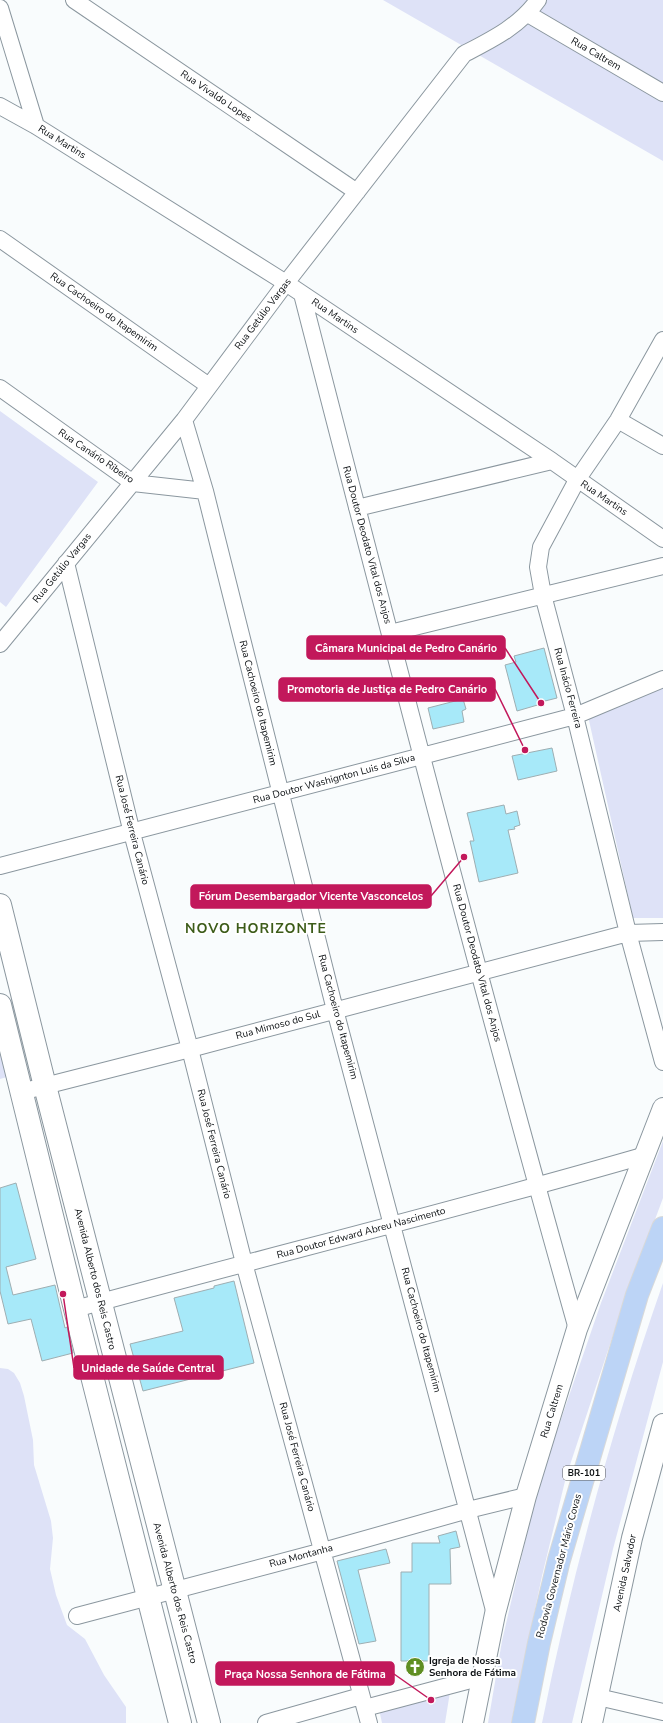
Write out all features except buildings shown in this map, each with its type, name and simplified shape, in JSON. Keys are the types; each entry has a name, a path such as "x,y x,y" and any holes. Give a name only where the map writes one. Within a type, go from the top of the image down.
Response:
{"highway":[{"name":"Rodovia Governador Mário Covas","path":"524,1723 539,1643 559,1560 637,1295 663,1228"}],"main road":[{"name":"Avenida Alberto dos Reis Castro","path":"0,905 100,1302 209,1723"},
{"path":"0,1005 180,1723"}],"street":[{"name":"Rua Vivaldo Lopes","path":"74,0 357,192"},
{"name":"Rua Getúlio Vargas","path":"0,644 184,420 286,283 464,54 494,39 528,14 538,0"},
{"path":"0,8 36,126"},
{"name":"Rua Caltrem","path":"528,14 663,93"},
{"name":"Rua Martins","path":"0,106 36,126 286,283 552,461 663,539"},
{"name":"Rua Cachoeiro do Itapemirim","path":"0,239 209,386"},
{"name":"Rua Doutor Deodato Vital dos Anjos","path":"302,294 421,757 577,1329"},
{"name":"Rua Inácio Ferreira","path":"663,340 618,420 577,480 541,547 538,567 543,595 576,716 628,933 663,1062"},
{"name":"Rua Canário Ribeiro","path":"0,388 133,483 205,491"},
{"name":"Rua Cachoeiro do Itapemirim","path":"184,420 205,491 335,1010 495,1614"},
{"path":"618,420 663,446"},
{"path":"357,508 552,461"},
{"name":"Rua José Ferreira Canário","path":"66,563 132,832 190,1049 244,1263 365,1709"},
{"path":"390,633 663,566"},
{"name":"Rua Doutor Washignton Luis da Silva","path":"0,866 576,716 663,679"},
{"name":"Rua Mimoso do Sul","path":"21,1092 190,1049 628,933 663,932"},
{"name":"Rua Caltrem","path":"473,1723 495,1614 526,1496 577,1329 663,1108"},
{"name":"Rua Doutor Edward Abreu Nascimento","path":"75,1309 537,1186 646,1154"},
{"name":"Avenida Salvador","path":"592,1723 632,1538 663,1424"},
{"name":"Rua Montanha","path":"77,1616 323,1551 468,1510 526,1496"},
{"path":"266,1723 365,1709 482,1677"},
{"path":"598,1697 663,1712"}],"shaded area":[{"path":"383,0 663,0 663,161"},
{"path":"0,411 98,482 6,607 0,602"},
{"path":"663,685 663,918 633,918 588,716"},
{"path":"0,1051 7,1077 0,1079"},
{"path":"663,1141 663,1198 621,1311 566,1477 542,1576 511,1723 488,1723 502,1641 538,1486 601,1303"},
{"path":"663,1283 663,1362 613,1549 572,1723 542,1723 580,1556 595,1501 627,1391"},
{"path":"0,1368 8,1369 14,1373 20,1383 24,1396 33,1440 34,1465 51,1521 53,1538 50,1569 56,1595 67,1625 85,1639 104,1675 126,1707 126,1723 0,1723"},
{"path":"450,1692 445,1723 382,1723 379,1709"}],"place":[{"name":"Câmara Municipal de Pedro Canário","path":"541,703"},
{"name":"Promotoria de Justiça de Pedro Canário","path":"525,750"},
{"name":"Fórum Desembargador Vicente Vasconcelos","path":"464,857"},
{"name":"Unidade de Saúde Central","path":"63,1294"},
{"name":"Igreja de Nossa Senhora de Fátima","path":"415,1667"},
{"name":"Praça Nossa Senhora de Fátima","path":"431,1700"}],"district":[{"name":"NOVO HORIZONTE","path":"256,928"}]}
